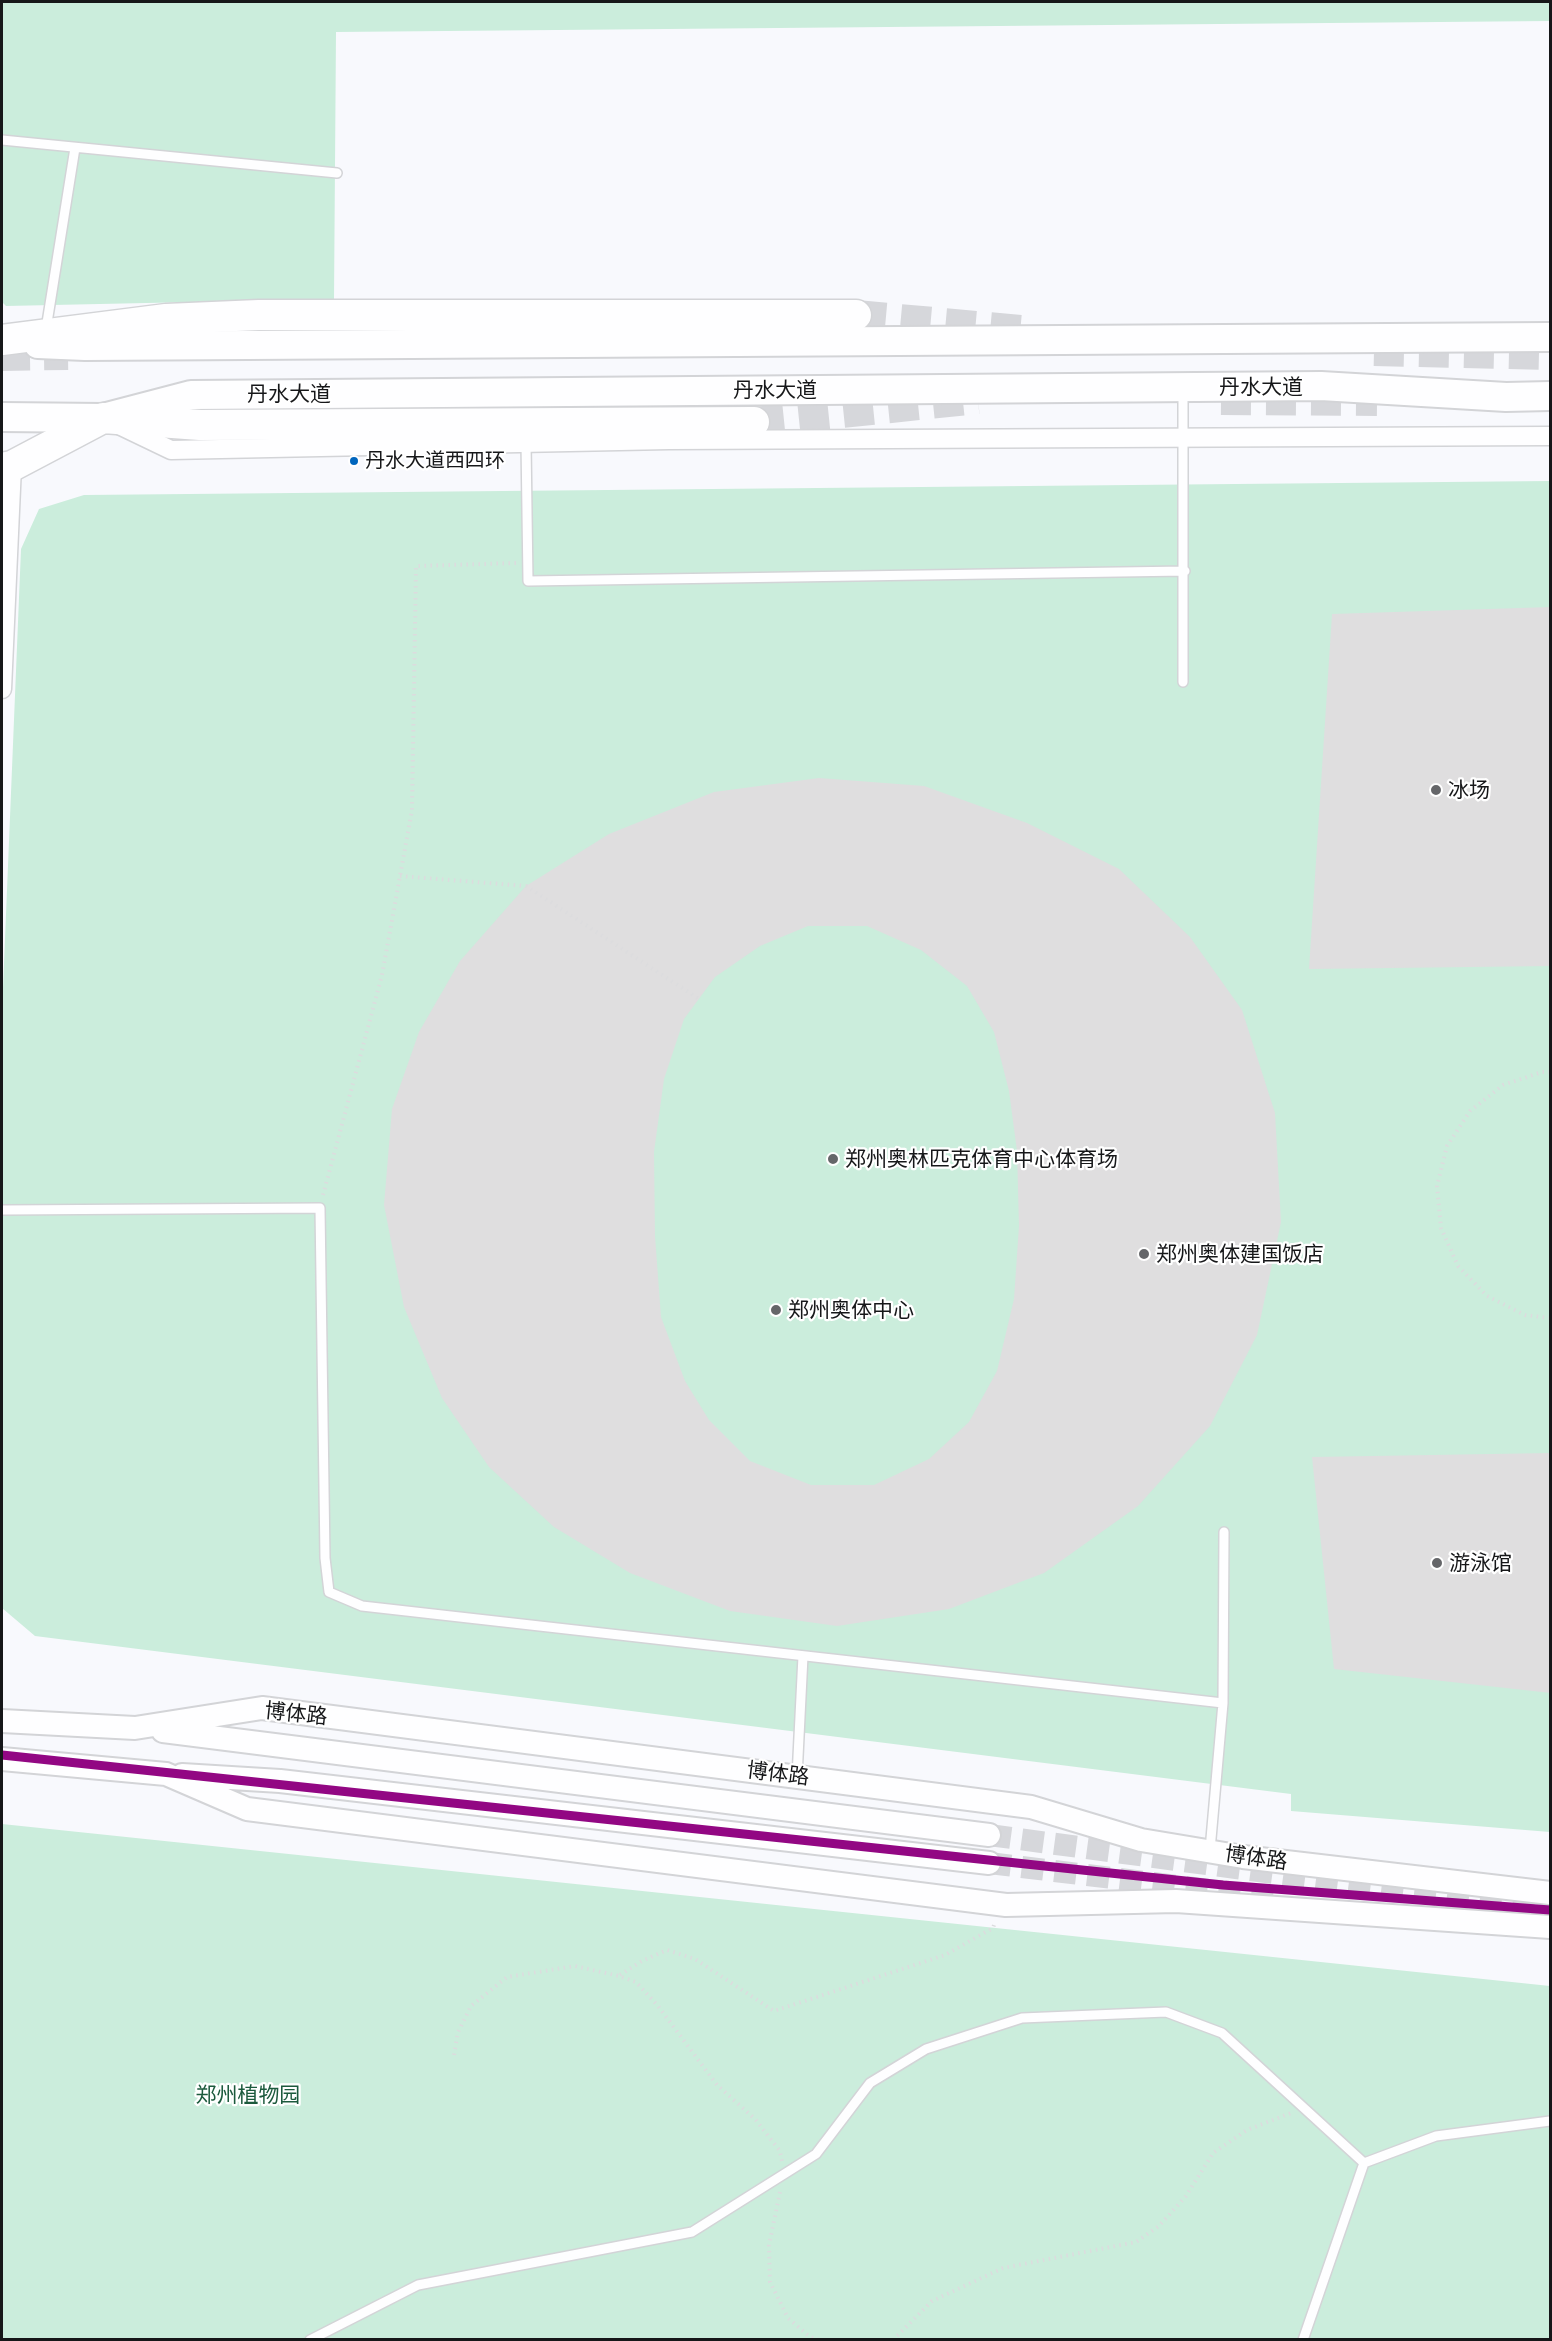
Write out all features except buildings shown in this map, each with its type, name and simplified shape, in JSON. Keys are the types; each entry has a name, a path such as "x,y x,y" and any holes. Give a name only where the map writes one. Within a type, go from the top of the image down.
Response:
{"highway":[{"path":"2,341 166,319 259,315 856,315"},
{"path":"7,467 103,418 200,425 754,422"}],"main road":[{"path":"2,341 96,346 1551,337"},
{"name":"丹水大道","path":"2,417 103,418 191,395 1321,386 1506,397 1551,396"}],"street":[{"path":"103,418 171,450 526,443 1551,436"},
{"path":"2,689 7,467"},
{"name":"博体路","path":"2,1721 135,1728 262,1708 1031,1807 1142,1840 1209,1851 1551,1893"},
{"path":"135,1728 989,1835"},
{"path":"2,1759 166,1774 280,1781 989,1863"},
{"path":"166,1774 246,1809 1000,1905 1176,1901 1551,1927"}],"lane":[{"path":"2,140 337,173"},
{"path":"45,334 75,148"},
{"path":"1183,387 1185,571 1183,682"},
{"path":"526,443 528,581 1185,571"},
{"path":"2,1210 320,1208 325,1547 329,1592 362,1606 1223,1703"},
{"path":"1209,1851 1223,1703 1224,1532"},
{"path":"797,1777 803,1656"},
{"path":"310,2340 418,2285 692,2232 816,2154 870,2083 926,2049 1022,2018 1166,2012 1222,2033 1364,2163"},
{"path":"1364,2163 1436,2136 1551,2121"},
{"path":"1303,2340 1364,2163"}],"path":[{"path":"320,1208 382,975 412,810 416,566 528,562"},
{"path":"400,876 526,885 699,999"},
{"path":"1551,1072 1542,1072 1503,1085 1470,1111 1447,1146 1437,1186 1441,1228 1458,1266 1487,1296 1525,1315 1551,1318"},
{"path":"619,1976 642,1961 667,1950 695,1959 774,2011 945,1955 993,1928 1000,1905"},
{"path":"454,2055 458,2032 471,2006 507,1977 575,1966 636,1982 658,2006 717,2085 755,2120 780,2151 783,2174 769,2245 770,2282 788,2318 810,2337 820,2340"},
{"path":"893,2340 932,2301 1003,2268 1137,2242 1159,2226 1186,2196 1213,2154 1247,2130 1305,2108"}],"green space":[{"path":"2,2 1550,2 1550,21 336,32 334,299 6,306 2,302"},
{"name":"郑州奥体中心","path":"1550,481 1550,1832 1291,1811 1291,1794 35,1636 2,1608 2,1012 21,549 39,509 84,495"},
{"name":"郑州植物园","path":"2,1824 1550,1986 1550,2339 2,2339"}],"tunnel":[{"path":"856,315 1021,330"},
{"path":"1374,351 1550,355"},
{"path":"2,357 68,356"},
{"path":"754,422 978,399"},
{"path":"1221,400 1377,401"},
{"path":"297,410 528,406"},
{"path":"989,1835 1550,1910"},
{"path":"989,1863 1276,1898"}],"transit line":[{"path":"2,1755 1223,1885 1550,1910"}],"place":[{"name":"丹水大道西四环","path":"354,461"},
{"name":"冰场","path":"1436,790"},
{"name":"郑州奥林匹克体育中心体育场","path":"833,1159"},
{"name":"郑州奥体建国饭店","path":"1144,1254"},
{"name":"郑州奥体中心","path":"776,1310"},
{"name":"游泳馆","path":"1437,1563"}]}
